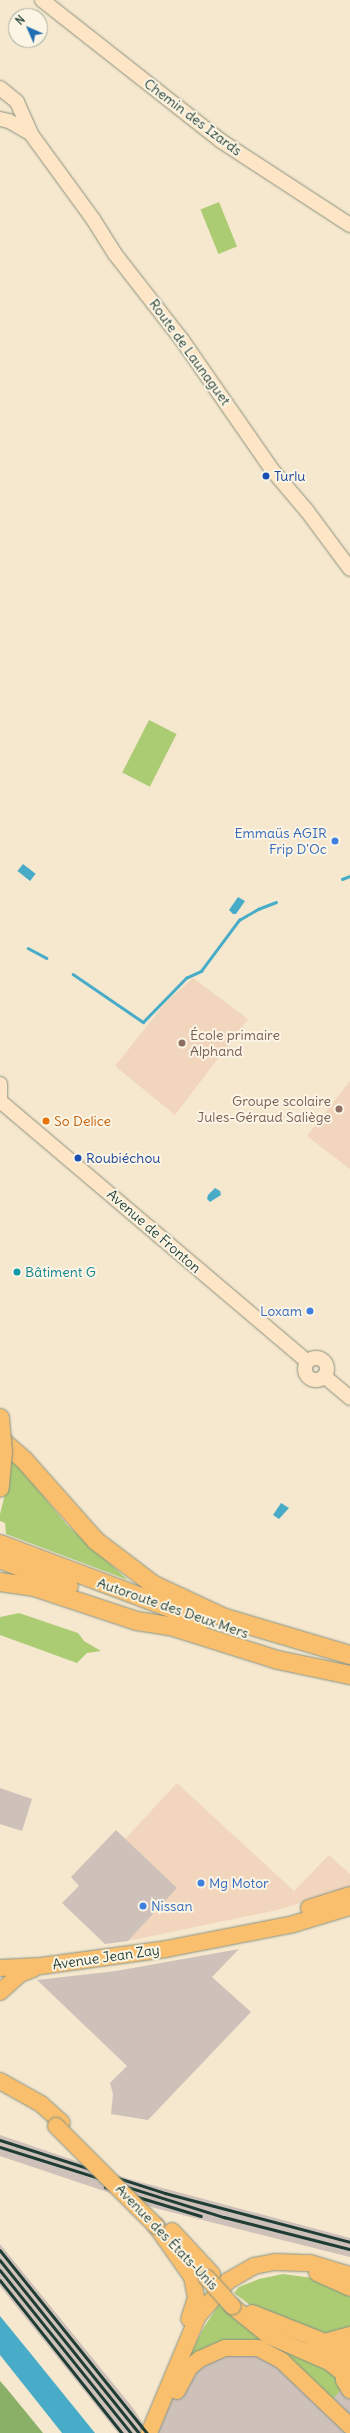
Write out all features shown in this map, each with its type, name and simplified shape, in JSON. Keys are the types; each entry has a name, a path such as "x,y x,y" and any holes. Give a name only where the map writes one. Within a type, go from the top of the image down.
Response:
{"highway":[{"path":"0,1418 3,1451 0,1488"},
{"path":"0,1439 25,1461 96,1541 154,1585 225,1618 350,1656"},
{"name":"Autoroute des Deux Mers","path":"0,1544 222,1627 270,1641 350,1656"},
{"name":"Autoroute des Deux Mers","path":"0,1559 170,1626"},
{"path":"0,1582 34,1586 137,1621 170,1626 278,1660 350,1675"}],"main road":[{"name":"Chemin des Izards","path":"42,0 221,141 350,225"},
{"name":"Route de Launaguet","path":"3,94 18,102 19,108 31,134 93,219 114,254 148,294 223,397 273,471 307,511 350,570"},
{"name":"Route de Launaguet","path":"5,120 17,116 19,108"},
{"name":"Route de Launaguet","path":"5,120 31,134"},
{"path":"0,1084 0,1098"},
{"name":"Avenue de Fronton","path":"0,1101 307,1362 305,1371 308,1377 315,1380 324,1376 350,1398"},
{"name":"Avenue Jean Zay","path":"211,1940 350,1895"},
{"name":"Avenue Jean Zay","path":"0,1968 41,1966 129,1955 290,1925 350,1907"},
{"path":"0,1992 20,1974 41,1966"},
{"path":"0,2074 26,2095"},
{"name":"Avenue des États-Unis","path":"0,2081 26,2095 130,2187 159,2223 234,2303 268,2336 329,2362 343,2372"},
{"name":"Avenue des États-Unis","path":"0,2088 59,2124"},
{"path":"159,2223 192,2277 196,2298 160,2396 163,2412"},
{"path":"158,2433 163,2412 198,2316 228,2281 254,2266 275,2262 310,2263 350,2275"},
{"path":"163,2412 201,2323 223,2293 245,2278 260,2272 291,2269 312,2271 350,2281"},
{"path":"312,2271 350,2288"},
{"name":"Avenue des États-Unis","path":"234,2303 252,2313 325,2342 350,2335"},
{"name":"Avenue des États-Unis","path":"252,2313 278,2333 307,2345 331,2353 350,2350"},
{"path":"149,2433 190,2367 200,2359 225,2348 258,2348 278,2358 350,2426"},
{"path":"350,2350 343,2364 343,2372 350,2390"}],"shaded area":[{"name":"École primaire Alphand","path":"193,978 248,1019 175,1115 115,1066 167,1001"},
{"name":"Groupe scolaire Jules-Géraud Saliège","path":"350,1081 350,1169 307,1136"},
{"path":"177,1783 294,1891 329,1855 350,1874 350,1888 277,1910 128,1941 177,1888 125,1839"},
{"path":"0,1788 32,1799 22,1831 0,1824"},
{"path":"116,1830 177,1888 128,1941 105,1944 62,1903 79,1886 71,1877"},
{"path":"239,1949 212,1977 251,2012 148,2120 111,2114 113,2094 110,2083 127,2066 37,1980 116,1971"},
{"path":"0,2135 129,2179 350,2238 350,2257 155,2208 0,2156"},
{"path":"0,2244 133,2408 146,2428 205,2361 350,2266 350,2433 118,2433 0,2286"}],"green space":[{"path":"219,202 237,247 218,254 200,209"},
{"path":"149,720 177,734 150,787 122,773"},
{"path":"10,1456 36,1484 35,1486 67,1525 128,1580 6,1534 5,1523 0,1521 0,1514 7,1486"},
{"path":"19,1613 78,1633 84,1641 101,1651 87,1653 77,1663 0,1635 0,1617"},
{"path":"283,2274 320,2279 350,2293 350,2331 336,2338 258,2311 234,2293 239,2287 259,2279"},
{"path":"221,2301 337,2377 340,2390 338,2394 328,2403 253,2344 186,2363 203,2329"},
{"path":"0,2381 7,2389 43,2433 0,2433"}],"water":[{"path":"23,864 36,874 30,881 17,871"},
{"path":"238,897 245,901 236,914 233,914 229,910"},
{"path":"215,1188 220,1191 221,1195 210,1202 207,1199 208,1195"},
{"path":"281,1503 289,1508 279,1519 273,1515"},
{"path":"0,2316 95,2433 62,2433 0,2355"}],"waterway":[{"path":"342,879 350,876"},
{"path":"73,974 143,1022 186,978 201,971 239,920 258,909 276,902"},
{"path":"28,948 47,958"}],"railway":[{"path":"0,2140 165,2193 350,2242"},
{"path":"0,2147 224,2217 350,2249"},
{"path":"105,2187 201,2216"},
{"path":"0,2250 147,2433"},
{"path":"0,2260 139,2433"},
{"path":"0,2270 131,2433"},
{"path":"0,2280 122,2433"}],"place":[{"name":"Turlu","path":"266,476"},
{"name":"Emmaüs AGIR Frip D'Oc","path":"335,841"},
{"name":"École primaire Alphand","path":"182,1043"},
{"name":"Groupe scolaire Jules-Géraud Saliège","path":"339,1109"},
{"name":"So Delice","path":"46,1121"},
{"name":"Roubiéchou","path":"78,1158"},
{"name":"Bâtiment G","path":"17,1272"},
{"name":"Loxam","path":"310,1311"},
{"name":"Mg Motor","path":"201,1883"},
{"name":"Nissan","path":"143,1906"}]}
